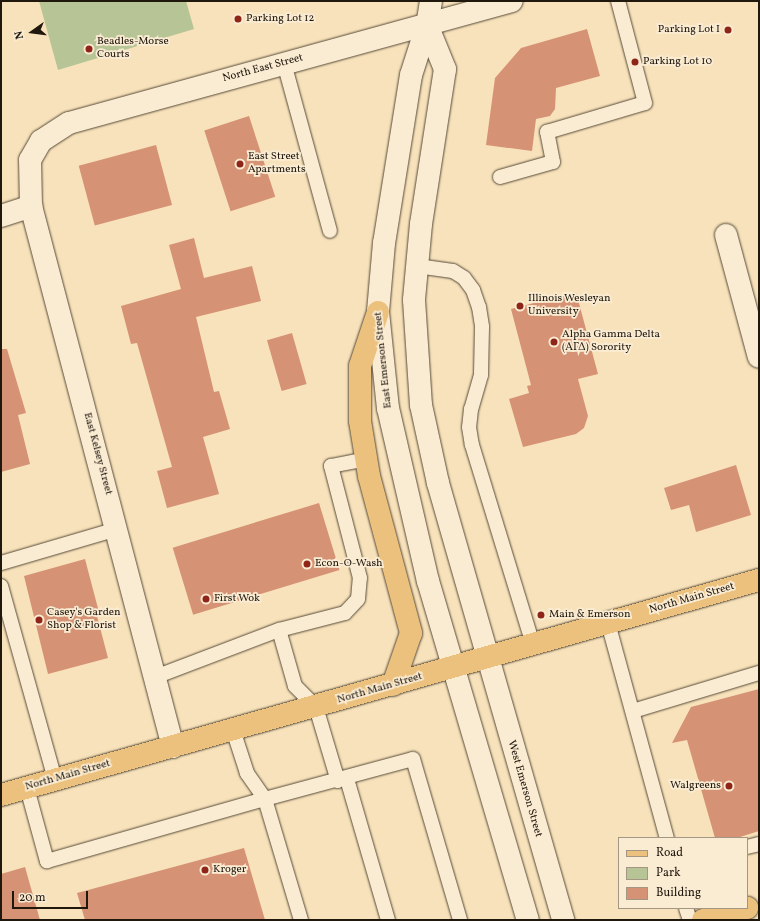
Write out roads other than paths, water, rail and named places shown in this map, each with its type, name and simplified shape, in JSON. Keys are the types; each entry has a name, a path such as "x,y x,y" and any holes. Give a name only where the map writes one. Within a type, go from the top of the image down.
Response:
{"main road":[{"name":"East Emerson Street","path":"431,1 427,25 411,75 384,243 378,312 388,408 407,499 452,667"},
{"name":"North East Street","path":"30,160 41,140 69,123 512,1"},
{"path":"427,25 444,69 417,266 414,300 422,405 438,483 487,657"},
{"name":"East Kelsey Street","path":"30,160 31,206 173,747"},
{"path":"1,216 31,206"},
{"path":"726,235 759,357"},
{"path":"378,312 360,366 360,421 366,459 386,546 411,633 393,685"},
{"name":"North Main Street","path":"1,795 316,707 759,580"},
{"name":"West Emerson Street","path":"487,657 563,920"},
{"path":"452,667 528,920"},
{"path":"748,908 759,905"},
{"path":"703,920 743,909"}],"lane":[{"path":"500,177 553,162 547,132 645,103 618,1"},
{"path":"284,63 330,231"},
{"path":"417,266 452,272 464,278 473,290 479,307 482,327 481,375 471,409 470,427 472,445 533,644"},
{"path":"155,677 279,630 345,613 358,599 360,578 330,466 366,459"},
{"path":"1,563 117,529"},
{"path":"1,586 55,780"},
{"path":"608,623 667,837"},
{"path":"279,630 296,686 316,707 342,780 388,920"},
{"path":"633,711 759,673"},
{"path":"233,730 247,773 265,799 301,920"},
{"path":"27,788 47,861 265,799 342,780 413,759 460,920"},
{"path":"748,847 759,844"},
{"path":"686,909 690,920"}],"place":[{"name":"Parking Lot 12","path":"238,19"},
{"name":"Parking Lot I","path":"728,30"},
{"name":"Beadles-Morse Courts","path":"89,49"},
{"name":"Parking Lot 10","path":"635,62"},
{"name":"East Street Apartments","path":"240,164"},
{"name":"Illinois Wesleyan University","path":"520,306"},
{"name":"Alpha Gamma Delta (ΑΓΔ) Sorority","path":"554,342"},
{"name":"Econ-O-Wash","path":"307,564"},
{"name":"First Wok","path":"206,599"},
{"name":"Main & Emerson","path":"541,615"},
{"name":"Casey's Garden Shop & Florist","path":"39,620"},
{"name":"Walgreens","path":"729,786"},
{"name":"Kroger","path":"205,870"}]}
